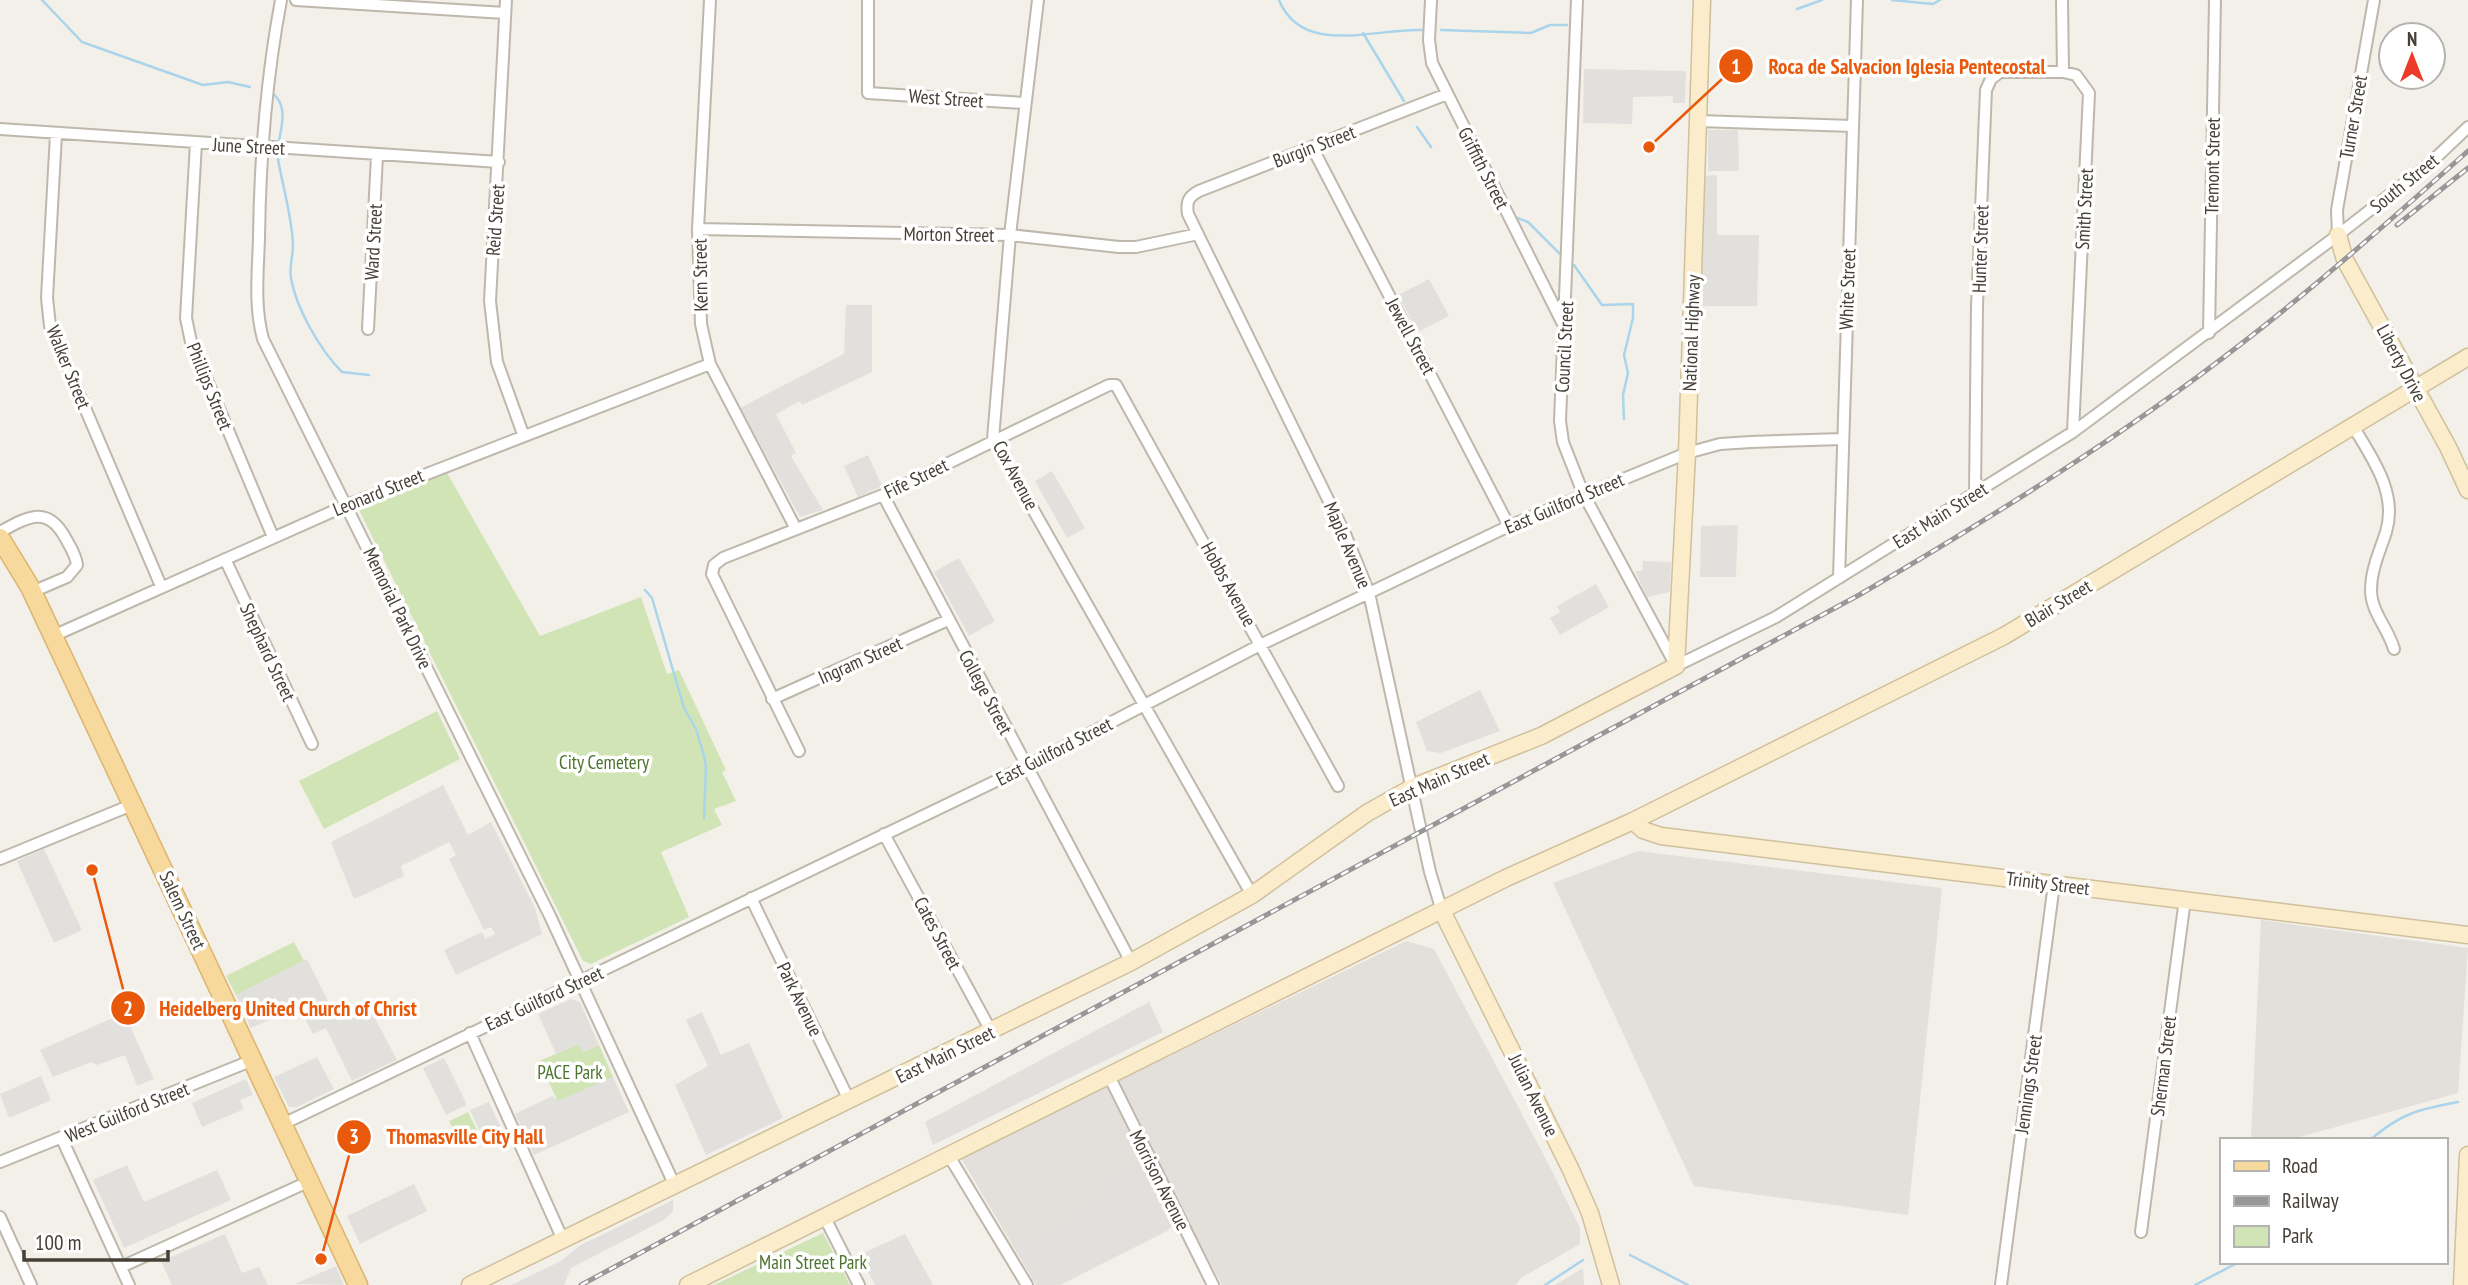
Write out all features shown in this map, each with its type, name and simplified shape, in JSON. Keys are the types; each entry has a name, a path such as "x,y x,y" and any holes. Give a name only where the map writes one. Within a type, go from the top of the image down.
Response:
{"main road":[{"name":"Salem Street","path":"0,538 32,593 134,804 358,1285"}],"street":[{"name":"Memorial Park Drive","path":"281,0 268,71 261,146 258,321 271,356 580,981 675,1186"},
{"path":"296,0 505,13"},
{"name":"Reid Street","path":"506,0 490,301 497,362 523,434"},
{"name":"Kern Street","path":"710,0 698,229 701,324 710,364 796,529"},
{"name":"West Street","path":"867,0 868,93 1024,103"},
{"name":"Cox Avenue","path":"1038,0 1010,235 993,439 1252,895"},
{"name":"Griffith Street","path":"1431,0 1429,40 1432,63 1566,330"},
{"name":"Council Street","path":"1577,0 1566,330 1560,421 1563,442 1583,494 1676,666"},
{"name":"National Highway","path":"1676,666 1687,453 1702,0"},
{"name":"White Street","path":"1839,578 1857,0"},
{"path":"2062,0 2063,72"},
{"name":"Tremont Street","path":"2209,333 2215,0"},
{"name":"Turner Street","path":"2338,235 2337,210 2374,0"},
{"name":"Hunter Street","path":"1975,494 1977,306 1986,90 1991,79 2000,72 2063,72"},
{"name":"Smith Street","path":"2063,72 2076,75 2089,93 2073,432"},
{"name":"Burgin Street","path":"1186,204 1190,195 1199,191 1447,94"},
{"path":"1699,121 1853,126"},
{"name":"South Street","path":"2338,235 2428,165 2468,127"},
{"name":"June Street","path":"0,130 499,162"},
{"name":"Walker Street","path":"56,134 47,299 50,326 162,586"},
{"name":"Phillips Street","path":"196,143 186,318 191,342 273,537"},
{"name":"Jewell Street","path":"1312,147 1509,526"},
{"name":"Ward Street","path":"368,329 377,156"},
{"name":"Maple Avenue","path":"1186,204 1198,234 1345,534 1369,593 1430,872 1442,911"},
{"name":"Morton Street","path":"698,229 1010,235 1119,247 1136,247 1198,234"},
{"name":"East Main Street","path":"470,1285 1130,962 1252,895 1367,813 1413,787 1541,736 1776,617 2073,432 2338,235"},
{"name":"Liberty Drive","path":"2338,235 2345,260 2448,447 2468,490"},
{"name":"Blair Street","path":"1633,821 1719,775 2004,636 2468,357"},
{"name":"Leonard Street","path":"52,636 347,505 523,434 710,364"},
{"name":"Fife Street","path":"772,699 712,574 714,565 723,558 883,495 993,439 1109,385 1116,385"},
{"name":"Hobbs Avenue","path":"1116,385 1262,644 1338,786"},
{"path":"2353,426 2386,490 2389,509 2387,529 2377,557 2371,591 2374,609 2390,633 2394,649"},
{"name":"East Guilford Street","path":"283,1124 1025,767 1262,644 1509,526 1687,453 1720,444 1842,439"},
{"name":"College Street","path":"883,495 1130,962"},
{"path":"0,532 36,516 44,516 58,524 76,557 77,565 67,577 32,593"},
{"name":"Shephard Street","path":"225,559 312,744"},
{"name":"Ingram Street","path":"772,699 948,620"},
{"path":"772,699 799,751"},
{"path":"0,859 134,804"},
{"path":"688,1285 1108,1074 1633,821"},
{"name":"Trinity Street","path":"1633,821 1643,831 1661,836 2468,935"},
{"name":"Cates Street","path":"884,834 991,1031"},
{"name":"Jennings Street","path":"2001,1285 2054,884"},
{"name":"Park Avenue","path":"751,898 849,1100"},
{"name":"Sherman Street","path":"2141,1232 2185,899"},
{"name":"Julian Avenue","path":"1442,911 1570,1166 1590,1213 1611,1285"},
{"path":"470,1033 563,1240"},
{"name":"West Guilford Street","path":"0,1162 253,1060"},
{"name":"Morrison Avenue","path":"1108,1074 1213,1285"},
{"path":"62,1139 130,1285"},
{"path":"2462,1285 2468,1155"},
{"path":"949,1156 1027,1285"},
{"path":"121,1267 310,1181"},
{"path":"0,1217 31,1285"},
{"path":"825,1217 859,1285"}],"shaded area":[{"path":"1584,69 1686,71 1685,103 1673,103 1673,96 1633,97 1632,124 1583,123"},
{"path":"1708,130 1738,130 1739,171 1708,171"},
{"path":"1717,175 1717,235 1759,235 1757,306 1701,306 1705,176"},
{"path":"1429,279 1449,316 1418,332 1398,295"},
{"path":"846,305 872,305 872,372 802,405 800,401 776,414 796,453 791,456 823,510 800,517 740,408 844,354"},
{"path":"868,455 882,486 858,497 844,466"},
{"path":"1052,471 1085,528 1067,538 1035,481"},
{"path":"1738,525 1736,577 1700,577 1701,526"},
{"path":"959,558 995,621 969,636 934,572"},
{"path":"1643,561 1671,562 1670,592 1647,597 1635,571 1642,571"},
{"path":"1596,584 1609,607 1560,635 1550,618 1560,612 1557,606"},
{"path":"1480,690 1500,731 1441,753 1427,751 1416,722"},
{"path":"443,785 468,835 491,822 535,908 542,934 456,975 444,950 482,932 485,939 495,934 491,927 484,930 449,859 456,855 449,842 401,866 404,876 354,899 331,842"},
{"path":"44,849 82,930 54,943 17,861"},
{"path":"1638,851 1942,888 1908,1215 1694,1186 1553,883"},
{"path":"2261,920 2468,948 2458,1093 2296,1138 2251,1138"},
{"path":"1406,941 1434,949 1549,1165 1580,1228 1580,1244 1521,1278 1516,1285 1222,1285 1187,1219 1060,1285 1036,1285 961,1158"},
{"path":"307,959 338,1021 369,1007 397,1060 352,1081 326,1028 313,1034 305,1018 300,1019 296,1008 251,1028 236,995"},
{"path":"571,999 580,1002 599,1045 583,1052 579,1044 556,1054 538,1014"},
{"path":"1149,1002 1163,1032 933,1145 925,1122"},
{"path":"702,1012 721,1055 749,1043 783,1118 706,1155 675,1085 708,1066 686,1020"},
{"path":"124,1013 154,1079 137,1086 125,1055 97,1065 91,1062 53,1077 40,1050"},
{"path":"317,1057 334,1089 297,1107 289,1107 274,1077"},
{"path":"444,1058 467,1105 446,1115 423,1068"},
{"path":"41,1076 51,1100 9,1118 0,1094"},
{"path":"613,1077 629,1112 534,1155 515,1114 552,1096 558,1101"},
{"path":"246,1079 253,1095 240,1100 244,1109 202,1127 192,1103"},
{"path":"489,1102 501,1128 482,1136 470,1110"},
{"path":"1134,1162 1169,1230 1060,1285 1036,1285 1015,1244 1101,1200 1092,1183"},
{"path":"127,1165 144,1202 217,1170 231,1200 124,1248 93,1180"},
{"path":"414,1184 427,1211 360,1244 347,1216"},
{"path":"673,1200 673,1211 664,1220 571,1268 564,1285 511,1285 561,1261 579,1246"},
{"path":"225,1234 242,1273 259,1267 268,1285 172,1285 161,1261"},
{"path":"905,1234 933,1285 875,1285 859,1255"},
{"path":"336,1266 344,1285 295,1284"},
{"path":"1583,1268 1584,1285 1555,1285"}],"green space":[{"name":"City Cemetery","path":"447,473 540,636 641,597 667,674 679,670 726,770 722,772 736,801 714,809 722,825 661,852 689,917 591,964 583,961 359,510 361,505"},
{"path":"437,711 460,759 324,829 299,781"},
{"path":"294,942 304,961 236,995 226,976"},
{"name":"PACE Park","path":"579,1044 583,1052 599,1045 613,1077 558,1102 539,1061"},
{"path":"468,1112 480,1136 461,1145 449,1121"},
{"name":"Main Street Park","path":"823,1233 850,1285 714,1285"}],"waterway":[{"path":"42,0 82,42 203,85 228,82 250,87"},
{"path":"1279,0 1290,18 1305,28 1322,34 1342,36 1422,30"},
{"path":"1797,9 1822,0"},
{"path":"1892,0 1933,4 1940,0"},
{"path":"1441,30 1531,33 1550,25 1567,25"},
{"path":"1363,33 1404,101"},
{"path":"272,93 282,109 279,141"},
{"path":"1417,127 1431,147"},
{"path":"277,154 291,223 291,274 298,302 318,340 342,372 369,375"},
{"path":"1517,218 1528,222 1563,257"},
{"path":"1574,265 1602,305 1633,304 1633,318 1624,355 1628,373 1623,395 1624,419"},
{"path":"645,590 652,598 684,708 696,729 704,756 704,818"},
{"path":"2373,1138 2401,1118 2458,1102"},
{"path":"1630,1255 1688,1285"},
{"path":"1545,1285 1583,1260"},
{"path":"2195,1285 2235,1264"}],"railway":[{"path":"581,1285 1859,595 1908,566 2054,476 2196,378 2328,274 2468,151"},
{"path":"2397,225 2468,168"}],"place":[{"name":"Roca de Salvacion Iglesia Pentecostal","path":"1649,147"},
{"name":"Heidelberg United Church of Christ","path":"92,870"},
{"name":"Thomasville City Hall","path":"321,1259"}]}
